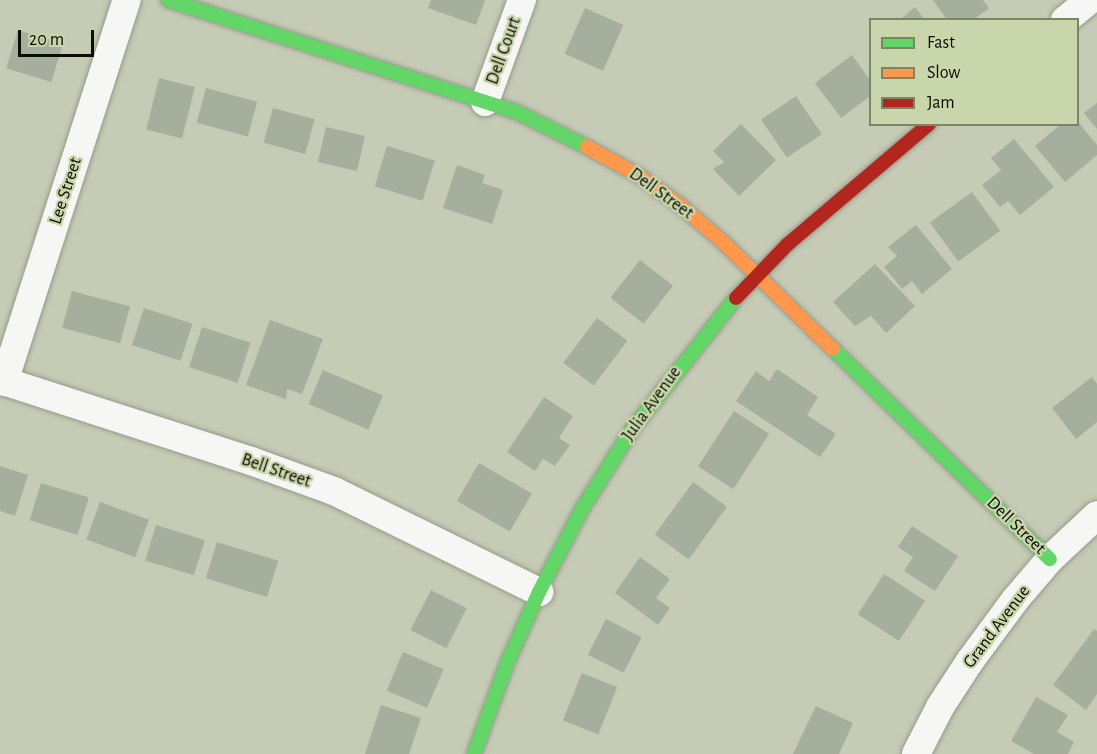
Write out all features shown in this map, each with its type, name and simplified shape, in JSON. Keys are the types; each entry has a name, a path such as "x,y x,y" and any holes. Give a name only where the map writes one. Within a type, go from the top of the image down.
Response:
{"street":[{"name":"Lee Street","path":"2,381 128,0"},
{"name":"Dell Street","path":"168,0 519,113 561,132 638,175 681,206 757,276 1050,559"},
{"name":"Dell Court","path":"485,102 522,0"},
{"path":"1068,18 1090,0"},
{"name":"Julia Avenue","path":"474,754 508,661 539,592 582,509 633,428 691,350 788,244 927,126"},
{"name":"Bell Street","path":"2,381 251,461 334,491 539,592"},
{"name":"Grand Avenue","path":"916,754 940,707 970,661 1050,559 1097,514"}],"building":[{"path":"431,0 485,0 476,25 428,8"},
{"path":"933,0 983,0 989,8 976,18 946,18"},
{"path":"915,7 923,18 902,18"},
{"path":"585,8 623,25 603,71 565,54"},
{"path":"18,30 63,44 51,82 6,68"},
{"path":"852,55 869,79 869,97 841,118 815,83"},
{"path":"159,78 195,87 182,138 146,129"},
{"path":"206,88 257,102 248,136 197,123"},
{"path":"796,96 822,134 787,158 761,119"},
{"path":"1097,103 1097,129 1084,113"},
{"path":"273,108 315,119 305,154 264,143"},
{"path":"1079,123 1097,145 1097,155 1065,182 1035,146 1059,126 1079,126"},
{"path":"741,124 776,160 739,196 713,169 724,162 713,151"},
{"path":"326,127 365,136 357,171 318,162"},
{"path":"1014,139 1054,187 1020,215 1008,201 1000,207 982,185 1001,170 991,158"},
{"path":"387,146 435,161 423,201 375,186"},
{"path":"457,165 485,175 482,183 503,190 492,224 443,208"},
{"path":"972,192 1000,231 958,261 930,223"},
{"path":"916,225 952,269 922,294 912,281 902,289 884,267 897,256 888,247"},
{"path":"640,260 673,286 644,324 610,298"},
{"path":"875,264 915,306 886,333 871,316 855,326 833,302"},
{"path":"72,291 130,307 120,343 62,328"},
{"path":"144,308 193,324 180,361 132,345"},
{"path":"597,318 627,341 594,386 563,363"},
{"path":"270,320 323,339 302,394 287,389 286,399 246,385"},
{"path":"202,327 251,343 238,383 189,367"},
{"path":"777,369 818,397 807,415 836,434 820,457 736,401 756,371 769,381"},
{"path":"323,370 383,395 368,429 309,404"},
{"path":"1092,377 1097,384 1097,422 1076,439 1052,408"},
{"path":"544,397 573,416 559,438 570,445 555,466 543,459 535,471 507,452"},
{"path":"734,411 769,434 733,489 698,466"},
{"path":"479,463 532,494 510,532 457,501"},
{"path":"0,466 28,475 15,516 0,511"},
{"path":"693,482 727,507 689,559 655,535"},
{"path":"41,483 89,498 77,535 30,520"},
{"path":"100,502 149,520 135,557 86,540"},
{"path":"156,525 205,540 194,575 145,560"},
{"path":"912,526 958,556 935,591 904,571 913,557 898,547"},
{"path":"217,542 278,561 267,597 206,578"},
{"path":"640,557 670,579 656,598 670,608 658,625 615,593"},
{"path":"884,574 925,601 899,641 858,614"},
{"path":"431,590 467,608 446,648 411,630"},
{"path":"606,619 642,637 623,673 588,655"},
{"path":"1094,629 1097,631 1097,694 1086,710 1053,685"},
{"path":"403,652 444,669 427,708 387,691"},
{"path":"582,673 617,687 598,735 563,720"},
{"path":"1036,697 1068,715 1057,732 1074,742 1068,754 1034,754 1011,741"},
{"path":"381,705 421,718 409,754 365,754"},
{"path":"816,706 853,723 839,754 793,754"}],"traffic: fast":[{"path":"168,0 519,113 587,147"},
{"path":"474,754 508,661 539,592 582,509 633,428 736,298"},
{"path":"833,349 1050,559"}],"traffic: slow":[{"path":"587,147 638,175 681,206 723,242 833,349"}],"traffic: jam":[{"path":"736,298 788,244 927,126"}]}
